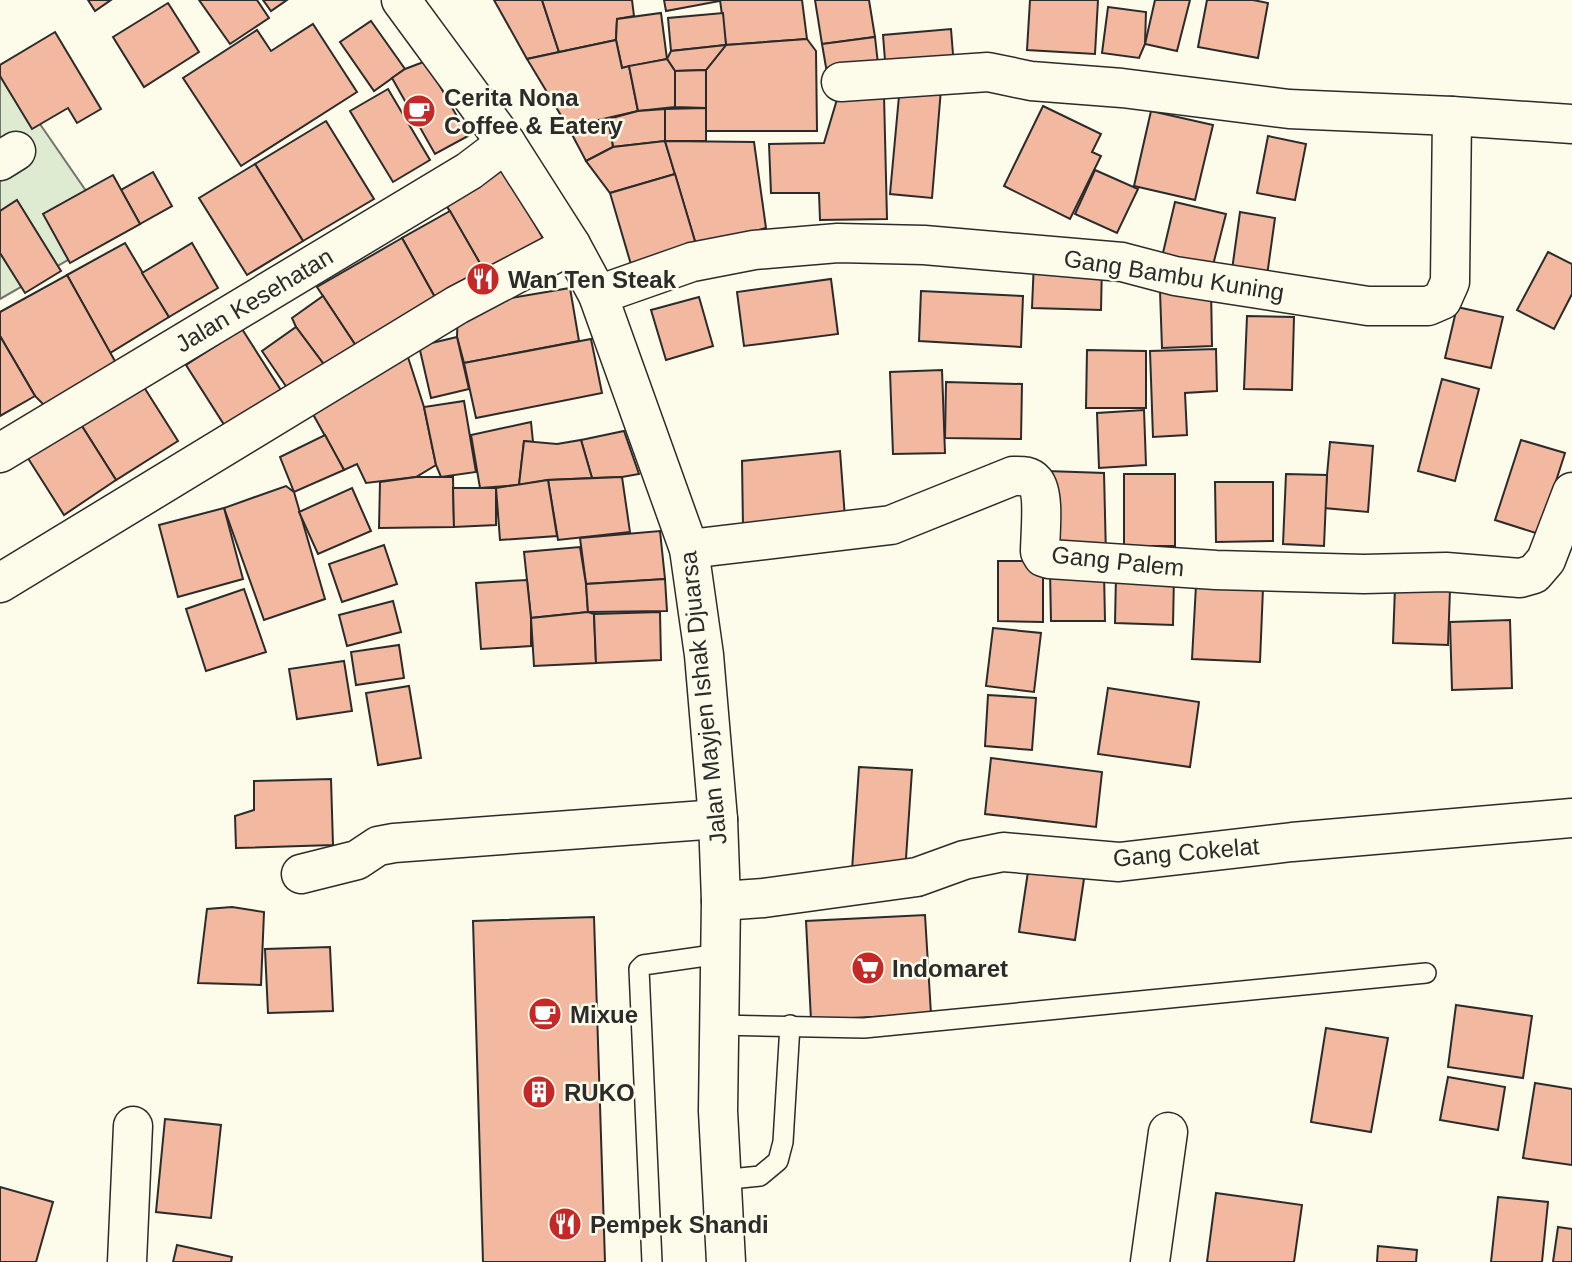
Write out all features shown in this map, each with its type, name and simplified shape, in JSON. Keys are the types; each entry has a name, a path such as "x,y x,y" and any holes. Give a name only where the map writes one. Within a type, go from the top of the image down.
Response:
{"street":[{"name":"Jalan Mayjen Ishak Djuarsa","path":"411,3 506,142 571,245 598,295 690,549 705,668 718,819 721,901 718,1111 726,1262"},
{"path":"841,82 988,72 1031,81 1122,88 1289,109 1572,124"},
{"name":"Gang Bambu Kuning","path":"598,295 692,262 754,250 838,243 924,245 1122,262 1175,276 1368,306 1428,306 1442,300 1450,282 1452,116"},
{"name":"Jalan Kesehatan","path":"0,453 469,171 506,142"},
{"path":"0,583 457,305 571,245"},
{"name":"Gang Palem","path":"690,549 891,525 1013,476 1024,475 1034,481 1040,493 1040,552 1049,559 1216,570 1364,574 1446,572 1520,578 1534,574 1546,560 1572,492"},
{"name":"Gang Cokelat","path":"721,901 764,898 916,877 964,860 1003,852 1119,862 1292,842 1572,818"},
{"path":"301,874 357,860 378,846 718,819"},
{"path":"127,1262 133,1126"},
{"path":"1150,1262 1168,1132"}],"lane":[{"path":"652,1262 639,969 643,965 720,954"},
{"path":"719,1025 864,1027 1426,972"},
{"path":"721,1180 760,1176 778,1161 783,1142 790,1025"}],"green space":[{"path":"0,66 115,233 0,299"}],"building":[{"path":"88,0 111,0 95,11"},
{"path":"199,0 257,0 269,18 230,44"},
{"path":"263,0 287,0 271,11"},
{"path":"494,0 542,0 559,52 527,59"},
{"path":"542,0 632,0 634,16 617,19 616,40 559,52"},
{"path":"664,0 720,0 720,1 666,11"},
{"path":"720,0 802,0 807,39 726,45"},
{"path":"815,0 869,0 875,37 822,44"},
{"path":"1030,0 1098,0 1095,54 1027,50"},
{"path":"1155,0 1190,0 1177,51 1145,44"},
{"path":"1207,0 1253,0 1268,3 1258,58 1198,47"},
{"path":"168,3 199,52 144,87 113,37"},
{"path":"1108,7 1146,12 1145,44 1139,58 1102,53"},
{"path":"661,13 667,59 622,68 616,40 617,19"},
{"path":"723,13 726,45 671,51 668,18"},
{"path":"371,21 405,69 374,91 340,42"},
{"path":"313,24 357,92 241,166 183,78 257,30 271,51"},
{"path":"951,29 954,67 886,73 883,35"},
{"path":"55,32 101,109 77,123 68,108 32,129 0,76 0,65"},
{"path":"875,37 879,73 828,79 822,44"},
{"path":"807,39 816,51 817,131 706,131 706,70 726,45"},
{"path":"616,40 622,68 629,66 638,111 568,127 527,59"},
{"path":"726,45 706,70 675,71 667,59 671,51"},
{"path":"667,59 675,71 675,107 638,111 629,66"},
{"path":"426,61 468,136 435,154 392,78 405,69"},
{"path":"706,70 706,108 675,107 675,71"},
{"path":"900,85 941,89 932,198 890,194"},
{"path":"388,89 430,160 393,182 350,111"},
{"path":"884,95 887,219 820,220 819,193 771,193 769,144 824,143 838,96"},
{"path":"1043,106 1101,134 1092,152 1101,156 1070,219 1004,186"},
{"path":"706,108 706,141 665,141 665,109"},
{"path":"665,109 665,141 613,147 608,119 638,111"},
{"path":"1151,111 1213,125 1195,200 1134,186"},
{"path":"608,119 613,147 586,161 568,127"},
{"path":"326,121 374,199 303,241 255,164"},
{"path":"1268,136 1306,144 1295,200 1257,193"},
{"path":"665,141 675,174 610,193 586,161 613,147"},
{"path":"665,141 754,142 766,228 697,248"},
{"path":"255,164 303,241 247,275 199,198"},
{"path":"503,170 547,245 489,279 445,203"},
{"path":"1095,170 1138,189 1117,233 1075,214"},
{"path":"153,172 172,206 140,224 121,190"},
{"path":"675,174 697,248 632,268 610,193"},
{"path":"113,175 140,224 70,263 43,214"},
{"path":"17,200 61,271 25,293 0,253 0,211"},
{"path":"1175,202 1226,214 1212,269 1162,257"},
{"path":"450,211 489,279 442,310 402,238"},
{"path":"1240,212 1275,218 1266,283 1231,277"},
{"path":"402,238 442,310 364,358 317,287"},
{"path":"125,243 169,317 110,353 67,275"},
{"path":"192,243 218,288 169,317 142,273"},
{"path":"1548,252 1572,264 1572,294 1554,329 1517,310"},
{"path":"1034,261 1102,263 1101,310 1032,308"},
{"path":"67,275 116,363 44,405 35,396 0,336 0,312"},
{"path":"831,279 838,334 744,346 737,292"},
{"path":"570,288 579,341 464,363 457,337 458,307"},
{"path":"1211,288 1212,346 1162,348 1160,291"},
{"path":"921,291 1023,296 1021,347 919,341"},
{"path":"323,296 364,358 334,378 292,318"},
{"path":"699,297 713,346 666,360 651,310"},
{"path":"1457,307 1503,317 1491,368 1445,358"},
{"path":"1247,316 1294,317 1292,390 1244,389"},
{"path":"296,327 334,378 296,401 262,351"},
{"path":"242,329 286,398 230,434 186,365"},
{"path":"0,336 35,396 0,416"},
{"path":"457,337 469,389 431,398 419,346"},
{"path":"591,339 602,393 476,418 464,363"},
{"path":"1216,349 1217,391 1185,393 1187,435 1153,437 1150,351"},
{"path":"1087,350 1146,351 1146,408 1086,408"},
{"path":"406,351 424,407 436,465 416,477 366,483 357,464 344,470 309,407"},
{"path":"942,370 945,453 893,454 890,372"},
{"path":"1442,379 1479,389 1455,481 1418,471"},
{"path":"946,382 1022,384 1021,439 945,438"},
{"path":"142,384 178,441 116,480 80,423"},
{"path":"464,401 476,472 441,477 424,407"},
{"path":"1144,410 1146,465 1099,468 1097,413"},
{"path":"531,422 533,442 524,441 519,485 480,488 471,435"},
{"path":"80,423 116,480 64,515 24,452"},
{"path":"624,431 639,474 592,478 581,440"},
{"path":"325,435 344,470 294,492 280,457"},
{"path":"581,440 592,478 548,480 519,485 524,441 557,444"},
{"path":"1521,440 1565,453 1539,534 1495,520"},
{"path":"1330,442 1373,446 1368,512 1324,508"},
{"path":"840,451 845,518 743,528 742,461"},
{"path":"1047,471 1104,473 1106,556 1047,553"},
{"path":"1124,474 1175,474 1175,546 1124,546"},
{"path":"1286,474 1327,475 1324,546 1283,544"},
{"path":"416,477 453,477 454,527 379,528 380,482"},
{"path":"622,477 630,532 558,540 548,480"},
{"path":"548,480 557,536 500,540 496,488"},
{"path":"1215,482 1273,482 1273,541 1216,542"},
{"path":"286,486 294,492 325,599 264,620 224,508"},
{"path":"352,488 371,531 318,554 299,512"},
{"path":"453,488 496,488 496,525 454,527"},
{"path":"224,508 243,579 178,597 159,525"},
{"path":"660,531 665,579 586,584 580,538"},
{"path":"384,545 397,584 342,602 329,564"},
{"path":"580,547 588,612 531,618 524,552"},
{"path":"998,561 1043,561 1043,622 998,621"},
{"path":"1050,571 1104,572 1105,621 1051,621"},
{"path":"1116,575 1174,576 1173,625 1115,623"},
{"path":"665,579 667,611 588,612 586,584"},
{"path":"527,580 531,646 481,649 476,583"},
{"path":"1196,585 1263,588 1260,662 1192,659"},
{"path":"1395,587 1450,590 1448,645 1393,643"},
{"path":"244,589 266,652 206,671 186,609"},
{"path":"393,601 401,632 347,646 339,615"},
{"path":"588,612 594,614 596,663 534,666 531,618"},
{"path":"660,612 661,660 596,663 594,614"},
{"path":"1510,620 1512,688 1452,690 1450,622"},
{"path":"993,628 1041,633 1034,692 986,686"},
{"path":"399,645 404,678 356,685 351,652"},
{"path":"344,661 352,711 297,719 289,669"},
{"path":"409,686 421,758 378,765 366,693"},
{"path":"1108,688 1199,702 1190,767 1098,754"},
{"path":"988,695 1036,698 1032,750 985,746"},
{"path":"991,758 1102,772 1096,827 985,814"},
{"path":"859,767 912,770 905,873 852,870"},
{"path":"331,779 333,845 236,848 235,816 254,810 254,781"},
{"path":"1030,858 1086,865 1075,940 1019,932"},
{"path":"232,907 264,912 261,985 198,983 207,909"},
{"name":"Indomaret","path":"925,915 931,1014 811,1020 806,921"},
{"name":"RUKO","path":"594,917 605,1262 483,1262 473,921"},
{"path":"330,947 333,1011 268,1013 265,949"},
{"path":"1456,1005 1532,1016 1523,1078 1448,1067"},
{"path":"1326,1028 1388,1038 1371,1132 1311,1122"},
{"path":"1448,1077 1505,1087 1498,1130 1440,1120"},
{"path":"1535,1083 1572,1089 1572,1165 1523,1158"},
{"path":"165,1119 221,1125 211,1218 156,1212"},
{"path":"0,1187 53,1202 36,1262 0,1262"},
{"path":"1216,1193 1302,1205 1294,1262 1207,1262"},
{"path":"1498,1197 1548,1202 1542,1262 1491,1262"},
{"path":"1558,1227 1572,1229 1572,1262 1553,1262"},
{"path":"177,1245 232,1257 231,1262 173,1262"},
{"path":"1378,1246 1417,1250 1416,1262 1377,1262"}],"place":[{"name":"Cerita Nona Coffee & Eatery","path":"419,111"},
{"name":"Wan Ten Steak","path":"483,279"},
{"name":"Indomaret","path":"868,968"},
{"name":"Mixue","path":"545,1014"},
{"name":"RUKO","path":"539,1092"},
{"name":"Pempek Shandi","path":"565,1224"}]}
